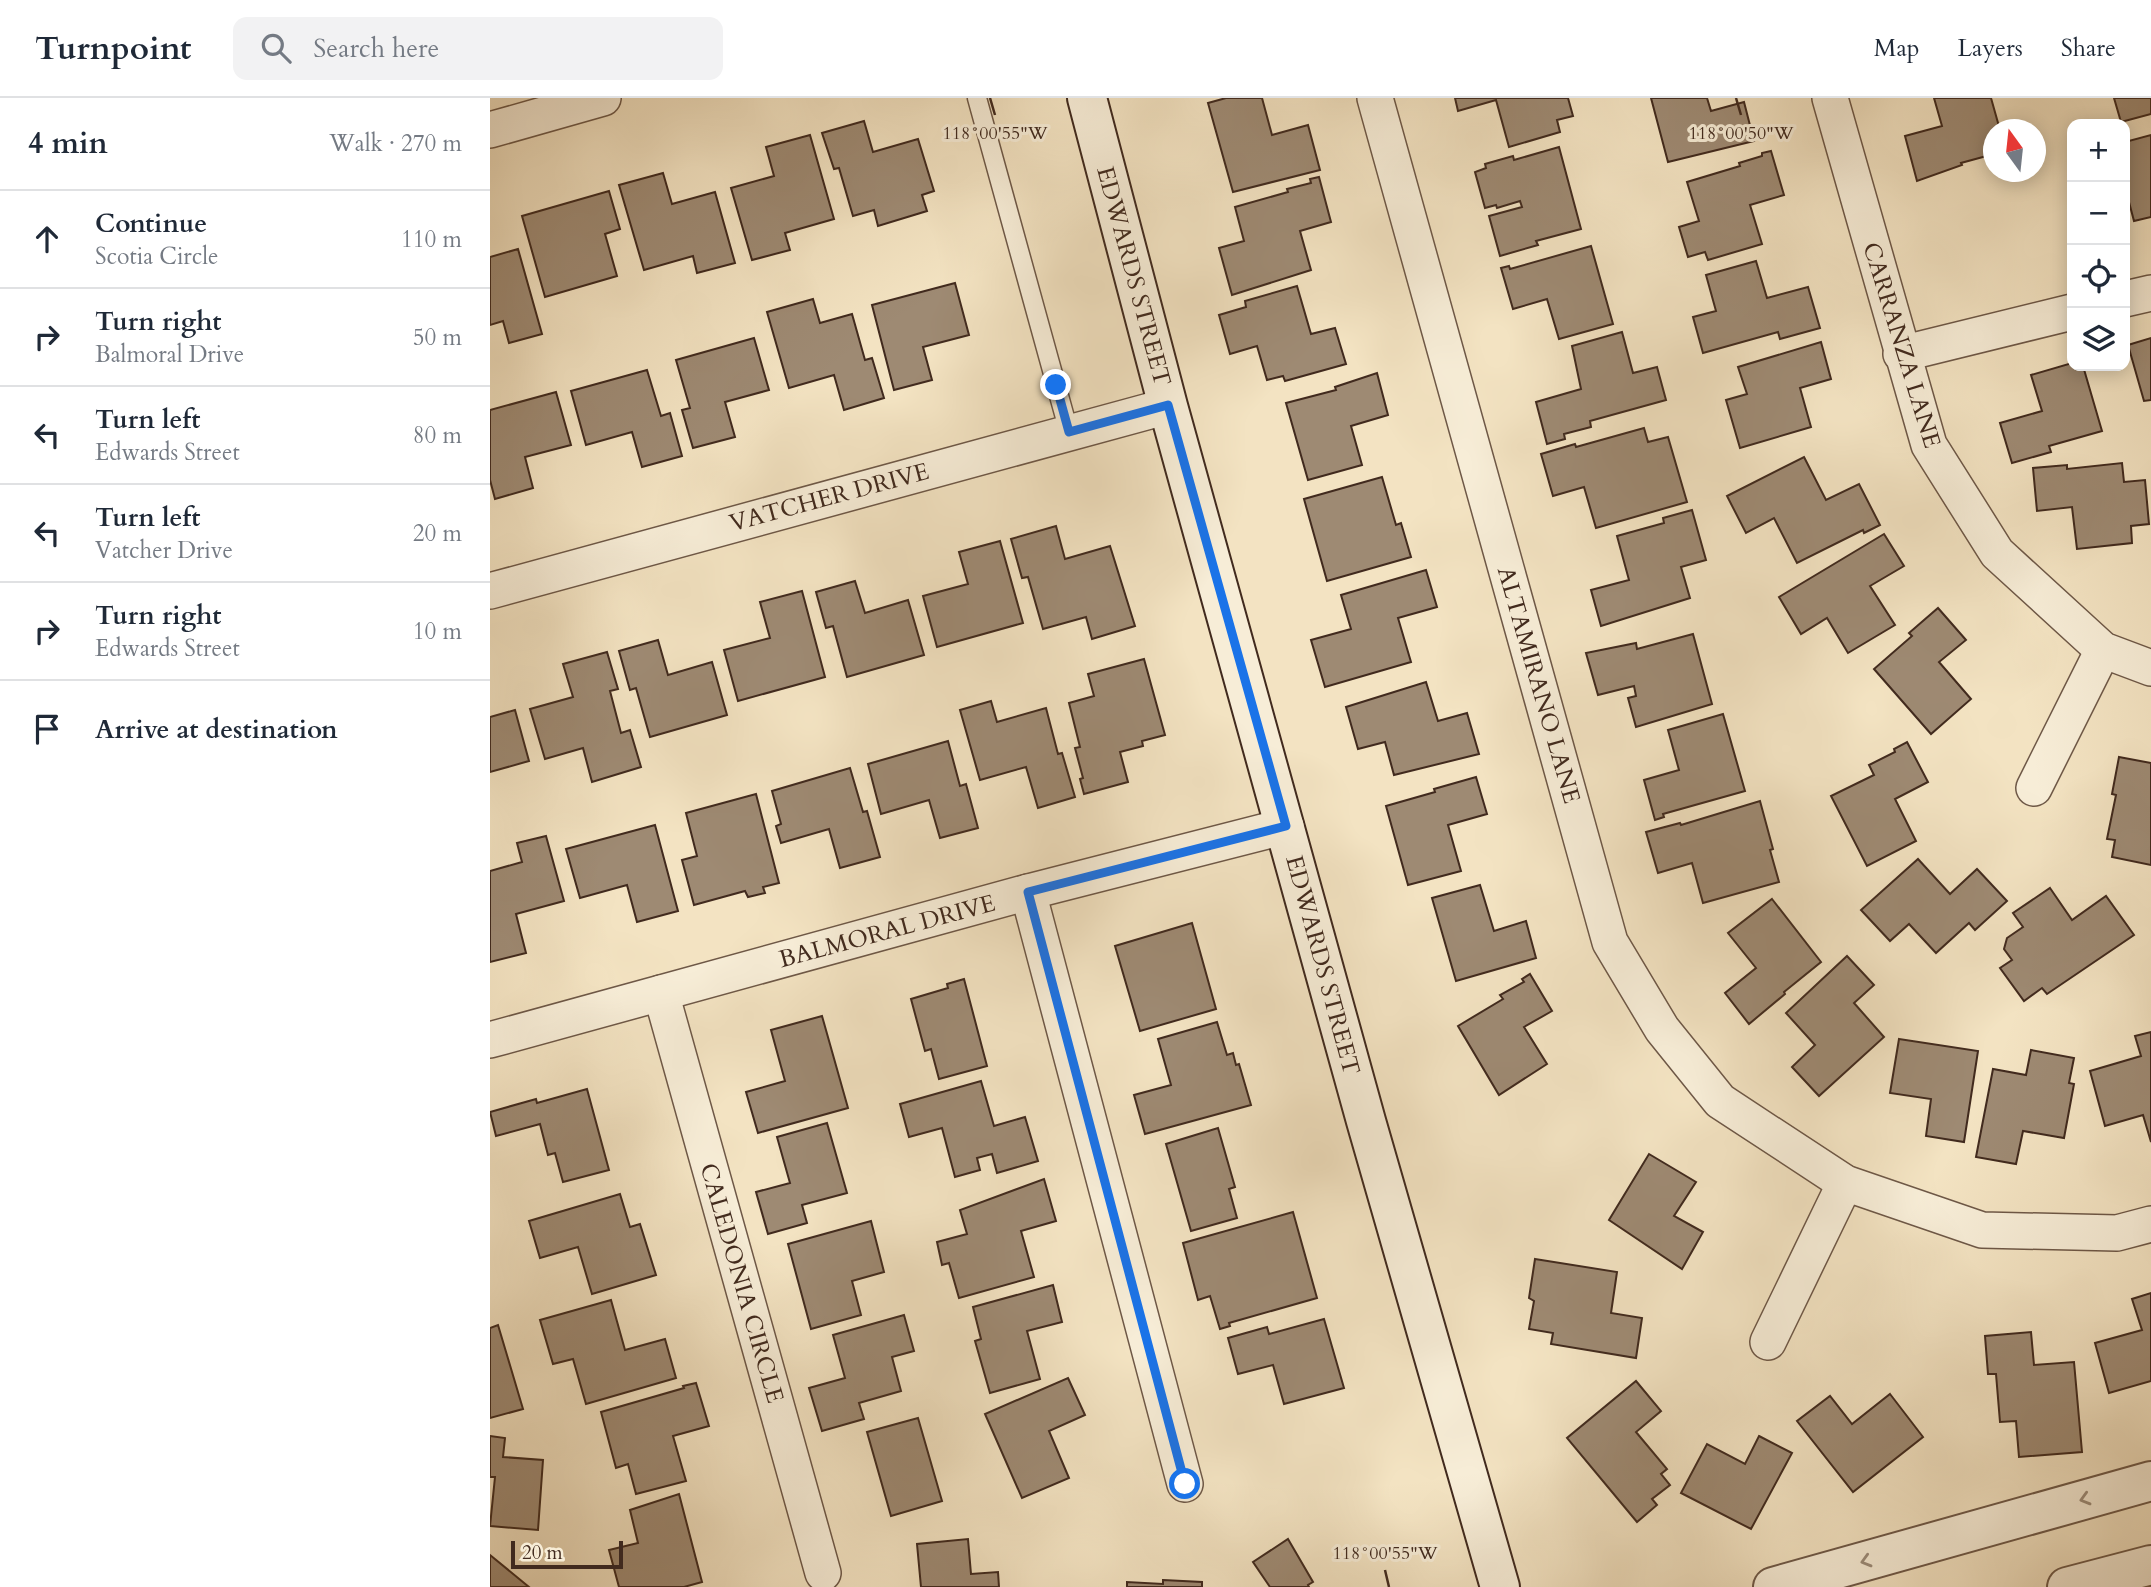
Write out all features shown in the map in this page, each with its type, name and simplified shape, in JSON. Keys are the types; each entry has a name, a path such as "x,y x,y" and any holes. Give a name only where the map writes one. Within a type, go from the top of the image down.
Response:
{"main road":[{"name":"EDWARDS STREET","path":"1087,98 1168,405 1366,1121 1500,1587"},
{"path":"1773,1587 2151,1480"},
{"path":"2067,1587 2151,1565"}],"street":[{"path":"490,130 603,98"},
{"name":"ALTAMIRANO LANE","path":"1376,98 1610,943 1662,1030 1720,1101 1845,1183 1982,1230 2117,1233 2151,1224"},
{"name":"CARRANZA LANE","path":"1830,98 1901,354 1929,444 1997,553 2103,650 2151,668"},
{"path":"2130,298 2151,293"},
{"path":"1901,354 2067,313"},
{"name":"VATCHER DRIVE","path":"490,591 1168,405"},
{"path":"2034,788 2103,650"},
{"name":"BALMORAL DRIVE","path":"490,1040 1028,892 1286,826"},
{"path":"1028,892 1185,1484"},
{"name":"CALEDONIA CIRCLE","path":"661,993 823,1573"},
{"path":"1768,1342 1845,1183"}],"lane":[{"path":"977,98 1069,432"}],"building":[{"path":"1226,98 1262,98 1272,135 1308,125 1320,170 1233,192 1208,103"},
{"path":"1455,98 1568,98 1573,116 1557,120 1560,132 1509,147 1496,100 1458,111"},
{"path":"1651,98 1707,98 1711,111 1744,102 1754,141 1668,162"},
{"path":"1934,98 1991,98 1997,119 1983,119 1983,157 1917,181 1905,136 1942,126"},
{"path":"2114,98 2151,98 2151,114 2130,120 2120,119"},
{"path":"864,121 873,152 918,139 934,191 922,195 927,211 878,226 874,210 853,216 839,168 834,169 822,133"},
{"path":"810,135 834,219 785,233 790,250 752,260 731,188 774,176 766,147"},
{"path":"2151,135 2151,217 2134,221 2130,206 2130,141"},
{"path":"1559,147 1581,229 1536,241 1538,245 1500,256 1489,216 1522,207 1520,201 1497,208 1496,205 1485,208 1475,172 1486,168 1485,164 1513,156 1514,160"},
{"path":"1771,151 1784,195 1750,205 1762,244 1708,260 1705,252 1688,257 1679,227 1699,221 1687,182 1740,166 1739,163"},
{"path":"663,173 672,204 715,192 735,263 697,273 693,256 644,270 619,185"},
{"path":"1319,177 1331,222 1300,231 1311,270 1232,295 1219,248 1244,241 1235,207 1288,192 1287,189 1311,183 1310,179"},
{"path":"609,191 620,229 605,234 617,276 545,297 522,216"},
{"path":"1591,246 1613,324 1559,339 1547,299 1513,309 1501,268 1509,266 1510,269"},
{"path":"518,249 542,334 509,343 503,321 490,325 490,257"},
{"path":"1756,261 1767,298 1808,287 1820,328 1780,339 1778,332 1703,353 1693,317 1716,311 1706,275"},
{"path":"955,283 969,335 923,347 932,380 894,390 872,305"},
{"path":"1297,286 1311,334 1335,328 1346,364 1285,381 1283,376 1267,380 1257,346 1230,354 1219,315 1246,307 1245,301"},
{"path":"813,299 820,323 852,314 865,360 872,358 884,398 844,410 834,375 789,388 767,312"},
{"path":"1622,332 1633,373 1657,367 1666,400 1590,421 1591,427 1564,434 1565,439 1547,444 1536,402 1581,389 1572,346"},
{"path":"754,338 769,390 725,402 735,437 693,448 682,410 690,408 676,360"},
{"path":"2151,338 2151,400 2144,401 2130,344"},
{"path":"1821,342 1831,379 1800,388 1811,427 1740,448 1726,400 1747,394 1738,367"},
{"path":"2067,364 2067,371 2084,371 2102,431 2049,446 2051,452 2012,463 2000,423 2042,411 2031,375"},
{"path":"647,370 661,416 670,413 682,456 642,467 632,432 586,445 571,391"},
{"path":"1377,373 1388,415 1351,426 1362,465 1308,480 1286,403 1336,390 1335,387"},
{"path":"556,392 571,445 525,457 533,488 495,499 490,480 490,410"},
{"path":"1644,428 1648,442 1668,437 1687,502 1596,528 1584,487 1553,496 1541,454"},
{"path":"1804,457 1826,500 1859,484 1880,525 1864,533 1863,530 1797,563 1774,518 1746,533 1727,496"},
{"path":"2122,463 2124,482 2145,480 2149,524 2131,526 2132,543 2077,549 2072,507 2037,511 2033,468 2067,465 2067,469"},
{"path":"1382,477 1396,525 1401,523 1411,557 1327,581 1304,499"},
{"path":"1692,510 1706,560 1681,567 1690,598 1601,626 1591,590 1629,580 1617,536 1664,523 1663,518"},
{"path":"1056,526 1065,559 1110,546 1135,626 1092,639 1086,617 1043,629 1028,577 1022,578 1011,539"},
{"path":"1884,534 1904,566 1870,586 1895,625 1848,653 1827,618 1801,634 1779,597"},
{"path":"1000,541 1023,623 937,647 923,596 968,584 959,552"},
{"path":"1426,570 1437,607 1398,618 1411,662 1325,687 1311,640 1351,629 1341,595"},
{"path":"855,581 865,613 908,600 924,655 847,677 833,626 826,628 816,592"},
{"path":"802,591 825,677 738,701 724,650 770,638 760,602"},
{"path":"1938,608 1966,640 1939,662 1971,699 1931,734 1874,669 1912,636 1909,633"},
{"path":"1693,634 1712,704 1636,727 1628,698 1636,696 1634,686 1598,695 1586,653 1636,643 1637,649"},
{"path":"658,640 668,675 712,662 727,715 650,737 636,688 630,690 619,651"},
{"path":"607,652 618,689 610,691 621,733 630,730 641,767 592,782 583,748 545,759 530,709 573,697 563,664"},
{"path":"1144,659 1165,735 1142,741 1143,746 1120,752 1128,782 1084,794 1075,748 1080,747 1069,703 1094,696 1088,674"},
{"path":"1426,682 1438,721 1467,713 1479,754 1394,775 1385,742 1358,749 1346,707"},
{"path":"991,701 997,722 1046,708 1058,754 1062,753 1075,797 1038,808 1026,767 980,780 960,710"},
{"path":"515,710 529,761 490,772 490,717"},
{"path":"1723,714 1745,791 1663,814 1664,817 1655,820 1644,780 1679,770 1668,730"},
{"path":"948,741 960,786 966,784 978,828 940,838 929,800 881,814 868,764"},
{"path":"1907,742 1928,782 1895,799 1916,841 1867,866 1831,796 1874,775 1869,765 1895,752 1894,749"},
{"path":"2119,757 2151,763 2151,865 2112,857 2115,840 2107,839 2116,795 2112,794"},
{"path":"850,768 863,812 867,811 880,857 840,868 829,829 781,843 776,826 781,824 772,791"},
{"path":"1476,777 1487,814 1448,825 1461,871 1408,885 1386,806"},
{"path":"756,794 779,883 763,887 765,893 748,897 745,891 694,905 682,860 697,856 686,813"},
{"path":"1760,801 1779,882 1703,903 1692,863 1658,873 1646,832 1680,823 1681,825"},
{"path":"655,825 678,911 637,922 627,885 580,898 566,849"},
{"path":"546,836 564,901 516,914 526,953 490,962 490,871 522,862 517,843"},
{"path":"1918,859 1950,894 1977,869 2007,901 1975,930 1969,923 1936,953 1909,924 1890,941 1861,910"},
{"path":"1480,885 1494,931 1526,921 1536,958 1456,981 1432,898"},
{"path":"2050,888 2072,920 2106,896 2134,935 2047,994 2042,988 2024,1001 2000,968 2012,960 2004,949 2007,938 2023,927 2013,913"},
{"path":"1772,899 1821,962 1749,1024 1725,993 1756,968 1728,933"},
{"path":"1192,923 1216,1009 1140,1031 1115,946"},
{"path":"1847,956 1874,985 1854,1003 1884,1037 1819,1096 1792,1067 1815,1045 1786,1013"},
{"path":"1530,974 1552,1011 1524,1027 1547,1064 1499,1095 1458,1026 1503,999 1500,995 1524,982 1522,979"},
{"path":"964,979 987,1066 939,1079 931,1049 925,1051 911,999 948,988 947,984"},
{"path":"822,1016 848,1108 758,1133 746,1092 785,1081 771,1030"},
{"path":"1217,1022 1227,1055 1233,1053 1236,1065 1239,1064 1251,1105 1145,1134 1134,1095 1171,1085 1158,1039"},
{"path":"2151,1032 2151,1142 2143,1115 2105,1126 2090,1071 2141,1056 2135,1036"},
{"path":"1899,1039 1978,1051 1964,1142 1926,1136 1931,1099 1890,1093"},
{"path":"2031,1050 2074,1058 2069,1083 2074,1084 2064,1138 2023,1131 2016,1164 1976,1157 1993,1069 2026,1075"},
{"path":"981,1081 994,1126 1025,1117 1038,1161 997,1173 992,1154 977,1158 980,1170 955,1177 942,1128 909,1137 900,1104"},
{"path":"587,1089 609,1170 563,1182 555,1153 548,1155 540,1124 496,1136 490,1112"},
{"path":"827,1123 847,1193 802,1205 807,1223 768,1234 756,1192 790,1183 777,1137"},
{"path":"1218,1128 1235,1187 1229,1189 1237,1218 1191,1231 1166,1144"},
{"path":"1649,1154 1696,1182 1674,1216 1703,1232 1682,1269 1609,1220"},
{"path":"1044,1179 1056,1221 1021,1231 1034,1277 959,1298 949,1263 942,1265 937,1242 967,1234 960,1210"},
{"path":"620,1194 630,1227 640,1224 656,1275 592,1294 578,1247 540,1258 529,1221"},
{"path":"1293,1212 1317,1298 1229,1323 1230,1326 1220,1329 1210,1296 1198,1300 1183,1243"},
{"path":"871,1221 884,1272 852,1281 861,1315 811,1329 788,1244"},
{"path":"1535,1259 1617,1272 1611,1313 1642,1318 1636,1358 1551,1344 1553,1333 1529,1329 1534,1301 1529,1298"},
{"path":"1053,1285 1062,1322 1027,1331 1040,1379 990,1393 975,1341 981,1339 973,1307"},
{"path":"2151,1293 2151,1381 2109,1393 2095,1343 2142,1330 2132,1299"},
{"path":"611,1300 625,1350 665,1339 676,1378 586,1404 573,1359 553,1364 540,1320"},
{"path":"904,1315 914,1351 892,1357 901,1391 859,1403 864,1419 822,1431 809,1388 845,1378 833,1335"},
{"path":"1324,1319 1344,1388 1284,1404 1273,1365 1238,1374 1228,1338 1267,1327 1269,1334"},
{"path":"498,1325 523,1409 490,1418 490,1328"},
{"path":"2031,1332 2034,1365 2074,1362 2082,1452 2019,1457 2016,1421 2000,1422 1996,1374 1988,1374 1985,1336"},
{"path":"1068,1378 1085,1415 1049,1431 1069,1478 1022,1498 985,1414"},
{"path":"1636,1381 1661,1411 1636,1432 1667,1469 1661,1474 1670,1485 1652,1499 1657,1505 1637,1522 1567,1438"},
{"path":"696,1383 709,1426 673,1436 686,1481 636,1494 628,1464 616,1468 601,1412"},
{"path":"1890,1394 1923,1437 1853,1492 1797,1421 1830,1396 1852,1424"},
{"path":"918,1418 942,1501 891,1516 867,1432"},
{"path":"490,1436 505,1438 503,1457 543,1460 538,1530 490,1526 495,1477 490,1477"},
{"path":"1759,1436 1792,1453 1751,1529 1681,1493 1707,1444 1745,1464"},
{"path":"679,1494 702,1582 684,1587 619,1587 609,1550 638,1543 630,1510"},
{"path":"968,1539 971,1574 998,1572 999,1587 921,1587 917,1544"},
{"path":"1288,1539 1313,1582 1309,1587 1270,1587 1253,1562"},
{"path":"490,1555 529,1587 490,1587"},
{"path":"1163,1580 1202,1582 1202,1587 1127,1587 1127,1582 1163,1584"}],"route":[{"path":"1056,385 1069,432 1168,405 1286,826 1028,892 1185,1484"}]}
